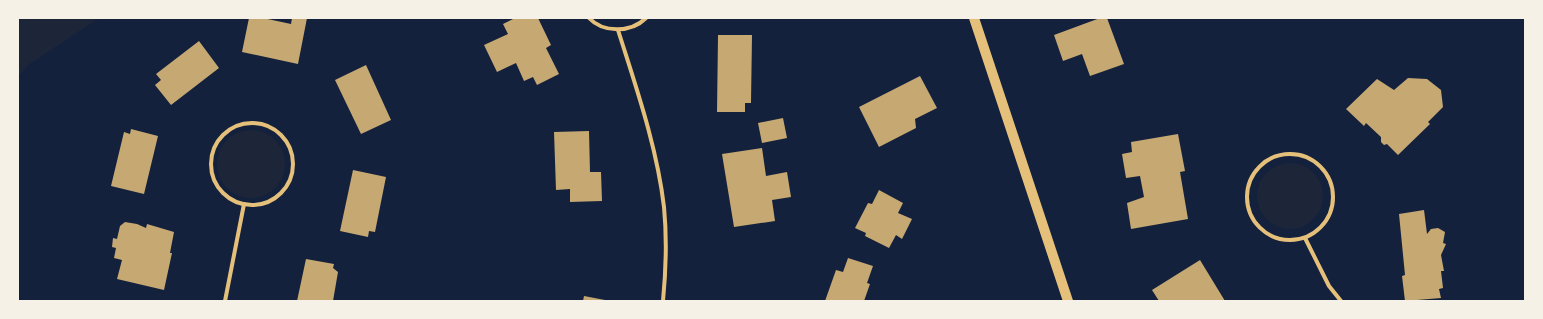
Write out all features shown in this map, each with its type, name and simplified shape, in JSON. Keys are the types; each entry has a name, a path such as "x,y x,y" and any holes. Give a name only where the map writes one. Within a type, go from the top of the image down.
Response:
{"main road":[{"path":"974,18 1068,301"}],"street":[{"path":"589,18 605,28 618,30 632,27 646,18"},
{"path":"618,30 652,144 664,206 666,269 663,301"},
{"path":"249,123 262,124 275,130 285,139 291,152 293,166 290,179 282,191 271,200 258,205 244,204 232,200 222,192 214,181 211,168 212,155 216,142 225,132 236,126 249,123"},
{"path":"1284,154 1298,154 1311,159 1322,168 1330,180 1333,193 1332,208 1327,220 1317,231 1305,238 1291,241 1276,239 1264,232 1253,222 1248,208 1246,194 1250,179 1258,167 1270,159 1284,154"},
{"path":"224,301 244,204"},
{"path":"1305,238 1329,286 1341,301"}],"shaded area":[{"path":"18,18 99,18 28,65 18,77"},
{"path":"251,130 264,133 275,140 282,151 285,164 282,177 275,188 264,195 251,198 238,195 227,188 220,177 217,164 220,151 227,140 238,133"},
{"path":"1290,163 1303,166 1313,173 1320,183 1323,196 1320,209 1313,219 1303,226 1290,229 1277,226 1267,219 1260,209 1257,196 1260,183 1267,173 1277,166"}],"building":[{"path":"249,18 263,18 291,24 292,18 307,18 298,64 242,52"},
{"path":"515,18 538,18 551,45 546,48 559,74 537,85 533,77 524,81 516,63 497,72 484,45 508,34 503,24"},
{"path":"1100,18 1107,18 1124,64 1090,76 1082,54 1063,61 1054,35"},
{"path":"718,35 752,35 751,103 745,103 745,112 717,112"},
{"path":"199,41 219,68 171,105 155,85 161,80 156,74"},
{"path":"366,65 391,120 361,134 335,80"},
{"path":"920,76 937,108 915,119 916,128 879,147 859,107"},
{"path":"1408,78 1427,79 1441,90 1443,107 1428,122 1430,124 1398,155 1387,144 1384,145 1381,142 1381,137 1366,123 1364,126 1346,109 1377,79 1394,90"},
{"path":"783,118 787,138 762,143 758,123"},
{"path":"131,129 158,136 144,194 111,186 124,132 130,134"},
{"path":"589,131 590,172 601,172 602,201 570,202 570,189 556,190 554,132"},
{"path":"1178,134 1185,171 1180,172 1188,219 1131,229 1127,203 1144,197 1140,176 1126,178 1122,154 1132,152 1131,142"},
{"path":"762,148 766,176 787,172 791,197 772,200 775,221 734,227 722,154"},
{"path":"353,170 386,177 375,232 369,231 368,237 340,231"},
{"path":"879,190 903,203 898,213 912,219 902,239 896,235 889,248 865,236 866,233 855,228 868,203 872,204"},
{"path":"1424,210 1427,234 1431,229 1438,228 1445,232 1443,243 1446,244 1441,255 1444,271 1441,271 1443,288 1439,289 1441,298 1405,301 1402,276 1405,275 1399,214"},
{"path":"125,222 137,224 146,228 147,224 174,232 170,253 172,253 164,290 117,279 122,260 114,258 116,248 112,247 113,238 117,239 120,226"},
{"path":"848,258 873,266 867,283 870,284 864,301 825,301 836,270 843,272"},
{"path":"306,259 334,264 333,268 338,272 333,301 297,301"},
{"path":"1200,260 1225,301 1159,301 1152,290"},
{"path":"584,296 605,300 605,301 583,301"}]}
